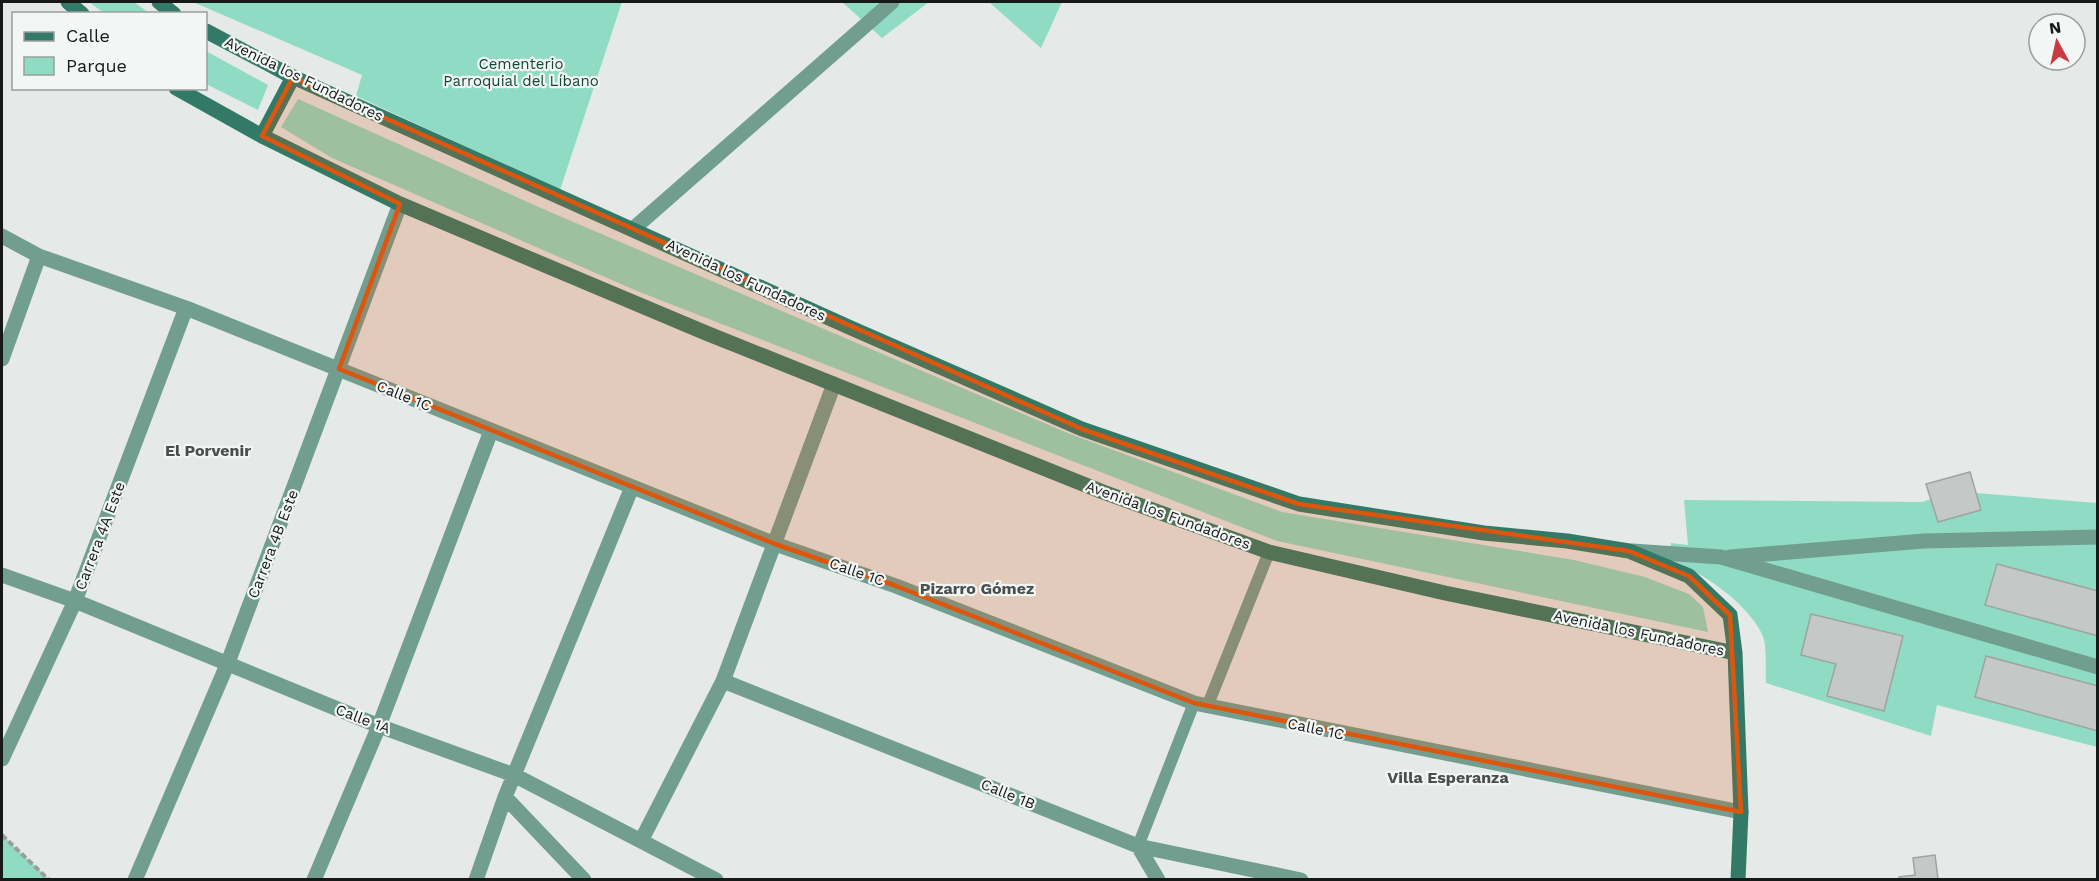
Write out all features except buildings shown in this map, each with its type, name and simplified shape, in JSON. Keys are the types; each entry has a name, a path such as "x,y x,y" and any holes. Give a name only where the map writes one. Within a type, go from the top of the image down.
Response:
{"street":[{"path":"68,2 80,12"},
{"path":"159,2 172,12"},
{"path":"633,229 892,2"},
{"name":"Avenida los Fundadores","path":"180,90 262,136 399,204 834,384 1103,492 1269,552 1446,593 1735,653 1730,615 1689,576 1629,551 1567,541 1484,533 1299,504 1082,429 851,328 293,77 207,32"},
{"path":"262,136 293,77"},
{"name":"Carrera 4B Este","path":"135,879 226,665 399,204"},
{"name":"Calle 1C","path":"2,236 39,256 186,308 775,544 896,585 1201,705 1741,812"},
{"path":"2,359 39,256"},
{"name":"Carrera 4A Este","path":"2,759 75,601 186,308"},
{"path":"641,841 723,681 834,384"},
{"path":"314,879 379,726 491,431"},
{"path":"476,879 505,797 632,487"},
{"path":"1629,551 1721,557 1924,541 2097,537"},
{"path":"1721,557 2097,667"},
{"name":"Calle 1A","path":"2,575 75,601 379,726 514,775 716,879"},
{"path":"1735,653 1741,812 1738,879"},
{"name":"Calle 1B","path":"723,681 1138,846 1300,879"},
{"path":"505,797 584,879"},
{"path":"1138,846 1158,879"}],"lane":[{"path":"1138,846 1269,552"}],"path":[{"path":"2,835 50,879"}],"highlighted area":[{"path":"293,77 1082,429 1299,504 1629,551 1689,576 1730,615 1741,812 1194,703 896,586 775,544 339,369 400,204 262,136"}],"green space":[{"path":"89,2 134,2 148,12 103,12"},
{"name":"Cementerio Parroquial del Líbano","path":"193,2 622,2 560,190 356,96 362,75"},
{"path":"842,2 929,2 882,38"},
{"path":"989,2 1062,2 1041,48"},
{"path":"207,52 268,85 258,110 207,84"},
{"path":"298,99 550,212 1070,434 1282,512 1574,560 1645,577 1689,594 1703,607 1708,632 1277,541 637,291 332,158 281,127"},
{"path":"1970,472 1976,493 2097,503 2097,747 1937,705 1931,736 1766,683 1765,643 1753,620 1721,588 1669,559 1671,543 1688,545 1684,500 1922,502 1931,499 1926,484"},
{"path":"2,835 49,879 2,879"}],"district":[{"name":"El Porvenir","path":"208,450"},
{"name":"Pizarro Gómez","path":"977,588"},
{"name":"Villa Esperanza","path":"1448,777"}]}
